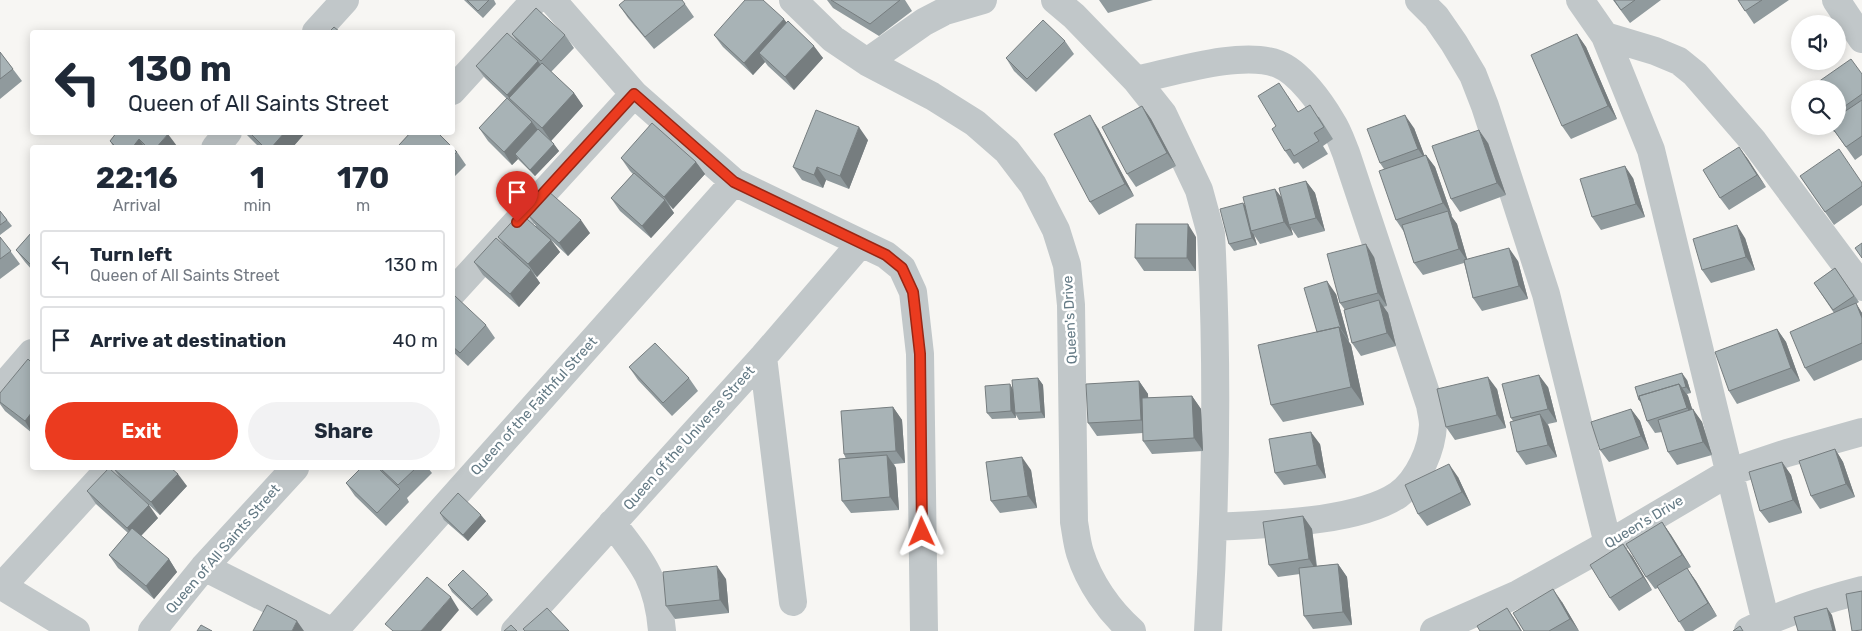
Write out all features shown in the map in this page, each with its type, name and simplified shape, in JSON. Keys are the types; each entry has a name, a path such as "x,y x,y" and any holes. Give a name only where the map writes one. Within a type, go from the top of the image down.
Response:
{"street":[{"path":"318,30 345,0"},
{"path":"455,88 535,0"},
{"path":"552,0 634,94 734,182 886,255 902,268 913,292 920,354 924,631"},
{"name":"Queen's Drive","path":"793,0 833,39 867,62 932,96 975,123 1007,151 1033,185 1056,230 1067,265 1071,305 1074,522 1080,553 1089,575 1102,596 1122,622 1132,631"},
{"path":"867,62 924,22 945,11 983,0"},
{"path":"1055,0 1074,16 1136,80 1163,114 1200,190 1211,234 1214,334 1214,527 1208,631"},
{"path":"1419,0 1436,17 1454,43 1473,75 1485,106 1546,294 1608,544"},
{"path":"1580,0 1606,36 1651,150 1730,472 1761,628 1828,599 1862,590"},
{"path":"1836,0 1862,39"},
{"path":"1606,36 1663,54 1679,61 1695,74 1754,142 1862,287"},
{"path":"1136,80 1219,62 1262,59 1279,64 1290,70 1303,82 1333,122 1346,153 1430,406 1433,424 1422,465 1412,481 1390,500 1355,512 1297,521 1214,527"},
{"path":"455,290 634,94"},
{"path":"217,145 226,135"},
{"name":"Queen of the Faithful Street","path":"332,631 734,182"},
{"name":"Queen of the Universe Street","path":"515,631 763,357 861,243"},
{"path":"0,390 30,355"},
{"path":"763,357 793,602"},
{"name":"Queen's Drive","path":"1434,631 1518,594 1608,544 1730,472 1787,453 1862,432"},
{"path":"76,631 1,586 108,470"},
{"name":"Queen of All Saints Street","path":"152,631 204,567 293,470"},
{"path":"612,523 642,562 652,580 662,631"},
{"path":"204,567 332,631"}],"building":[{"path":"467,0 489,0 478,11"},
{"path":"625,0 682,0 685,4 645,37 619,5"},
{"path":"745,0 763,0 784,19 744,63 714,35"},
{"path":"831,0 900,0 870,24"},
{"path":"1614,0 1635,0 1621,10"},
{"path":"1738,0 1762,0 1745,11"},
{"path":"536,8 565,35 541,61 512,34"},
{"path":"1043,20 1065,41 1027,79 1006,58"},
{"path":"788,21 814,46 785,77 759,53"},
{"path":"507,33 538,61 507,95 476,66"},
{"path":"1577,34 1608,106 1562,126 1531,55"},
{"path":"0,52 13,69 0,79"},
{"path":"1851,59 1862,74 1862,94 1846,105 1846,80 1821,80 1835,70 1846,70 1846,62"},
{"path":"542,63 574,93 542,128 509,98"},
{"path":"1279,83 1298,112 1310,105 1324,127 1314,133 1319,141 1294,156 1290,149 1285,151 1272,129 1276,126 1258,96"},
{"path":"507,98 532,122 504,152 479,128"},
{"path":"1862,100 1862,136 1846,147 1837,135 1846,135 1846,111"},
{"path":"1142,106 1167,153 1127,174 1102,127"},
{"path":"816,110 859,127 840,176 817,167 814,175 793,167"},
{"path":"1090,115 1125,184 1090,202 1054,134"},
{"path":"1405,115 1418,149 1380,163 1367,129"},
{"path":"652,123 696,162 664,197 621,158"},
{"path":"538,129 554,144 530,170 515,154"},
{"path":"1479,130 1497,183 1451,199 1432,146"},
{"path":"115,135 167,135 159,145 145,145 139,139 134,145 114,145 110,141"},
{"path":"252,135 282,135 274,145 262,145"},
{"path":"408,135 440,135 450,145 399,145"},
{"path":"1739,147 1757,175 1720,198 1703,170"},
{"path":"1839,149 1862,183 1862,186 1825,212 1800,176"},
{"path":"1426,155 1443,203 1396,220 1379,171"},
{"path":"1625,166 1636,204 1592,217 1580,179"},
{"path":"634,173 665,200 642,226 611,198"},
{"path":"1306,181 1316,218 1289,225 1279,188"},
{"path":"1275,189 1284,222 1251,231 1243,197"},
{"path":"548,191 581,220 559,243 527,214"},
{"path":"1243,203 1252,238 1229,244 1220,209"},
{"path":"0,211 7,220 0,225"},
{"path":"1448,211 1459,249 1414,263 1402,225"},
{"path":"520,213 551,240 528,264 498,237"},
{"path":"1136,224 1188,224 1187,258 1135,258"},
{"path":"1737,225 1746,257 1702,270 1693,239"},
{"path":"30,234 30,264 16,250"},
{"path":"0,237 11,251 0,259"},
{"path":"496,238 531,270 510,294 474,262"},
{"path":"1862,243 1862,258 1855,248"},
{"path":"1366,244 1378,293 1340,303 1327,254"},
{"path":"1509,248 1519,286 1473,298 1464,260"},
{"path":"1835,268 1854,296 1833,310 1814,283"},
{"path":"1327,281 1341,329 1339,327 1317,332 1304,288"},
{"path":"455,296 486,325 460,353 455,349"},
{"path":"1379,300 1387,333 1352,343 1344,310"},
{"path":"1856,303 1862,318 1862,343 1805,368 1790,332"},
{"path":"1339,327 1351,387 1271,405 1258,345"},
{"path":"1777,329 1791,368 1729,391 1715,352"},
{"path":"655,343 689,378 663,403 629,367"},
{"path":"28,359 30,361 30,415 25,421 0,402 0,393"},
{"path":"1682,373 1686,387 1682,388 1679,384 1639,396 1639,400 1635,387"},
{"path":"1539,375 1548,409 1511,418 1502,384"},
{"path":"1488,377 1497,415 1446,427 1437,389"},
{"path":"1038,378 1041,412 1015,413 1012,380"},
{"path":"1139,381 1141,420 1088,423 1086,384"},
{"path":"1010,384 1011,411 987,413 985,386"},
{"path":"1679,384 1687,408 1647,421 1639,396"},
{"path":"1192,396 1194,438 1143,441 1142,398"},
{"path":"893,407 896,451 844,454 841,411"},
{"path":"1631,409 1641,436 1600,450 1591,422"},
{"path":"1693,409 1703,442 1668,452 1658,420"},
{"path":"1540,414 1548,445 1517,452 1510,422"},
{"path":"1311,432 1317,465 1275,473 1269,439"},
{"path":"1835,449 1846,484 1811,496 1799,461"},
{"path":"887,455 890,497 842,501 839,459"},
{"path":"1022,457 1028,496 991,501 986,462"},
{"path":"1782,462 1793,500 1760,511 1749,472"},
{"path":"1449,464 1462,492 1418,514 1405,485"},
{"path":"107,470 111,470 149,505 127,528 87,491"},
{"path":"115,470 173,470 178,474 151,502"},
{"path":"359,470 380,470 400,489 377,513 346,483"},
{"path":"382,470 414,470 398,485"},
{"path":"458,493 481,515 463,535 440,513"},
{"path":"1303,516 1309,559 1269,565 1263,522"},
{"path":"1662,522 1682,555 1646,577 1626,544"},
{"path":"132,528 169,559 146,586 109,555"},
{"path":"1623,544 1643,577 1610,598 1590,565"},
{"path":"1338,564 1343,612 1304,616 1299,568"},
{"path":"717,566 720,600 666,606 663,572"},
{"path":"1687,568 1708,603 1679,622 1657,586"},
{"path":"463,570 488,594 472,609 448,585"},
{"path":"427,577 451,597 421,631 393,631 385,624"},
{"path":"1553,589 1570,619 1549,631 1524,631 1513,613"},
{"path":"1862,591 1862,630 1852,631 1846,594"},
{"path":"267,605 297,621 292,631 253,631"},
{"path":"547,608 569,631 525,631 523,629"},
{"path":"1507,608 1521,631 1480,631 1477,626"},
{"path":"1827,608 1833,631 1798,631 1794,617"},
{"path":"201,625 212,631 197,631"},
{"path":"511,625 517,631 504,631"},
{"path":"1740,626 1743,631 1733,631"}],"route":[{"path":"517,222 634,94 734,182 886,255 902,268 913,292 920,354 922,532"}]}
